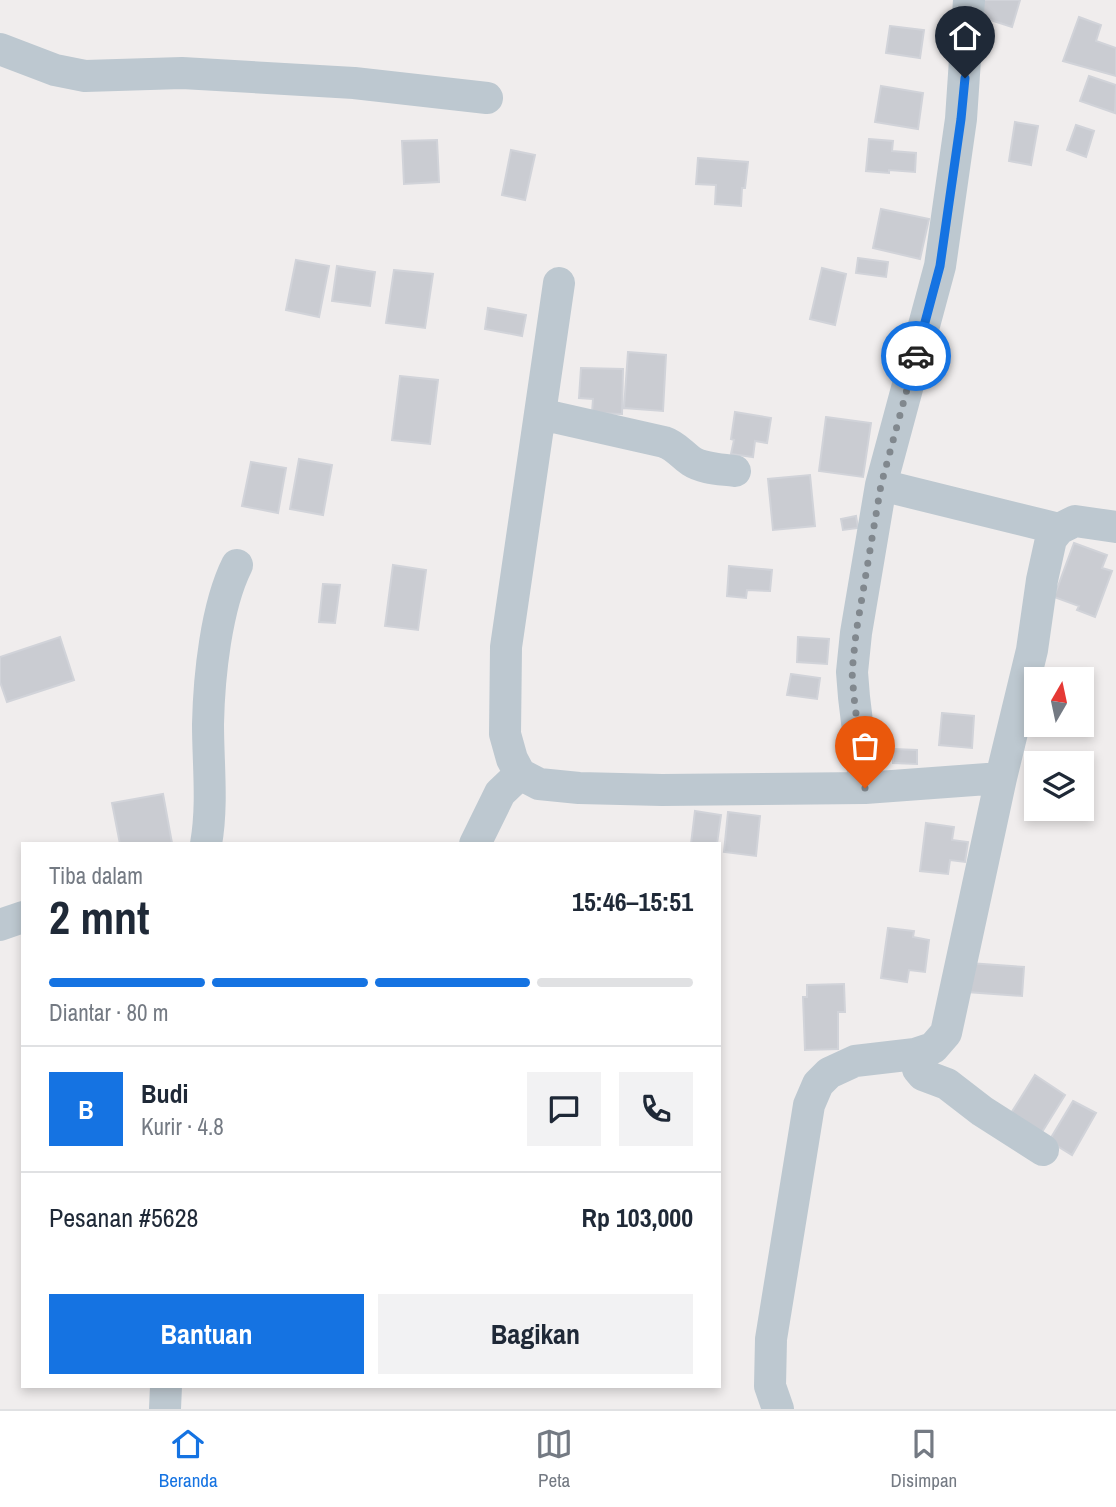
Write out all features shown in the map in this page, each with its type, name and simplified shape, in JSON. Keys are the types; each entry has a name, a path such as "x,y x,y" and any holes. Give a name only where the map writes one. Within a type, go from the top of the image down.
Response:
{"street":[{"path":"865,788 852,672 856,633 881,485 940,266 961,119 969,0"},
{"path":"0,49 55,70 85,76 182,73 355,83 487,98"},
{"path":"559,283 506,647 505,734 512,759 520,774 539,784 579,788 753,790 865,788 1001,778"},
{"path":"540,414 664,442 674,445 700,466 735,471"},
{"path":"881,485 1059,529"},
{"path":"778,1409 770,1386 771,1339 809,1105 818,1084 829,1073 855,1061 915,1054 933,1048 946,1033 1001,778 1032,650 1051,539 1059,529 1075,521 1116,527"},
{"path":"206,842 211,818 208,723 213,671 220,615 229,582 237,565"},
{"path":"476,842 500,793 520,774"},
{"path":"0,925 21,918"},
{"path":"915,1054 918,1069 923,1076 947,1084 982,1111 1043,1150"},
{"path":"164,1409 166,1388"}],"building":[{"path":"980,0 1020,0 1012,27 975,15"},
{"path":"1079,17 1101,25 1096,41 1116,48 1116,76 1063,61"},
{"path":"890,26 924,30 920,58 886,53"},
{"path":"1089,76 1116,85 1115,113 1080,101"},
{"path":"881,86 923,93 918,129 875,122"},
{"path":"1015,122 1038,126 1031,165 1009,161"},
{"path":"1076,125 1094,131 1086,157 1067,150"},
{"path":"869,139 893,141 892,151 916,153 915,172 866,171"},
{"path":"437,140 439,182 404,184 402,141"},
{"path":"511,150 535,155 525,200 502,195"},
{"path":"698,158 748,162 741,206 715,204 716,185 696,184"},
{"path":"881,209 929,219 920,259 873,248"},
{"path":"858,258 888,262 886,277 856,273"},
{"path":"296,260 329,266 319,317 286,310"},
{"path":"337,266 375,272 370,306 332,301"},
{"path":"822,268 846,274 835,325 810,319"},
{"path":"394,270 433,274 425,328 386,323"},
{"path":"488,308 526,315 522,336 485,329"},
{"path":"628,352 666,355 663,411 624,408"},
{"path":"581,368 623,369 622,414 592,413 593,399 579,398"},
{"path":"400,376 438,380 430,444 392,440"},
{"path":"735,412 771,418 767,443 755,441 753,457 731,454"},
{"path":"826,417 871,423 863,477 819,471"},
{"path":"299,459 332,465 323,515 290,509"},
{"path":"251,462 286,468 278,513 242,506"},
{"path":"810,475 815,526 773,530 768,479"},
{"path":"856,516 858,528 843,530 841,519"},
{"path":"1074,543 1107,555 1102,568 1112,571 1095,617 1077,610 1079,606 1054,597"},
{"path":"393,565 426,570 418,630 385,626"},
{"path":"729,566 772,570 770,591 747,590 746,598 727,596"},
{"path":"323,584 340,585 335,623 319,622"},
{"path":"60,637 74,680 7,702 0,682 0,657"},
{"path":"798,637 829,639 827,664 797,662"},
{"path":"791,674 820,678 817,699 787,695"},
{"path":"942,713 974,716 972,748 939,745"},
{"path":"893,749 917,750 917,764 893,763"},
{"path":"163,794 172,842 120,842 112,803"},
{"path":"695,811 721,815 717,842 691,842"},
{"path":"728,812 760,816 756,856 724,852"},
{"path":"926,823 954,827 952,840 968,842 965,862 950,860 948,874 920,871"},
{"path":"888,928 914,931 913,937 929,940 925,972 909,970 907,982 881,978"},
{"path":"969,963 1024,967 1022,996 967,992"},
{"path":"844,984 845,1012 838,1012 838,1049 805,1050 803,997 807,997 807,985"},
{"path":"1035,1075 1065,1095 1039,1137 1008,1118"},
{"path":"1073,1101 1096,1113 1072,1155 1049,1141"}],"way so far":[{"path":"865,788 852,672 856,633 881,485 916,356"}],"route":[{"path":"916,356 940,266 965,78"}]}
